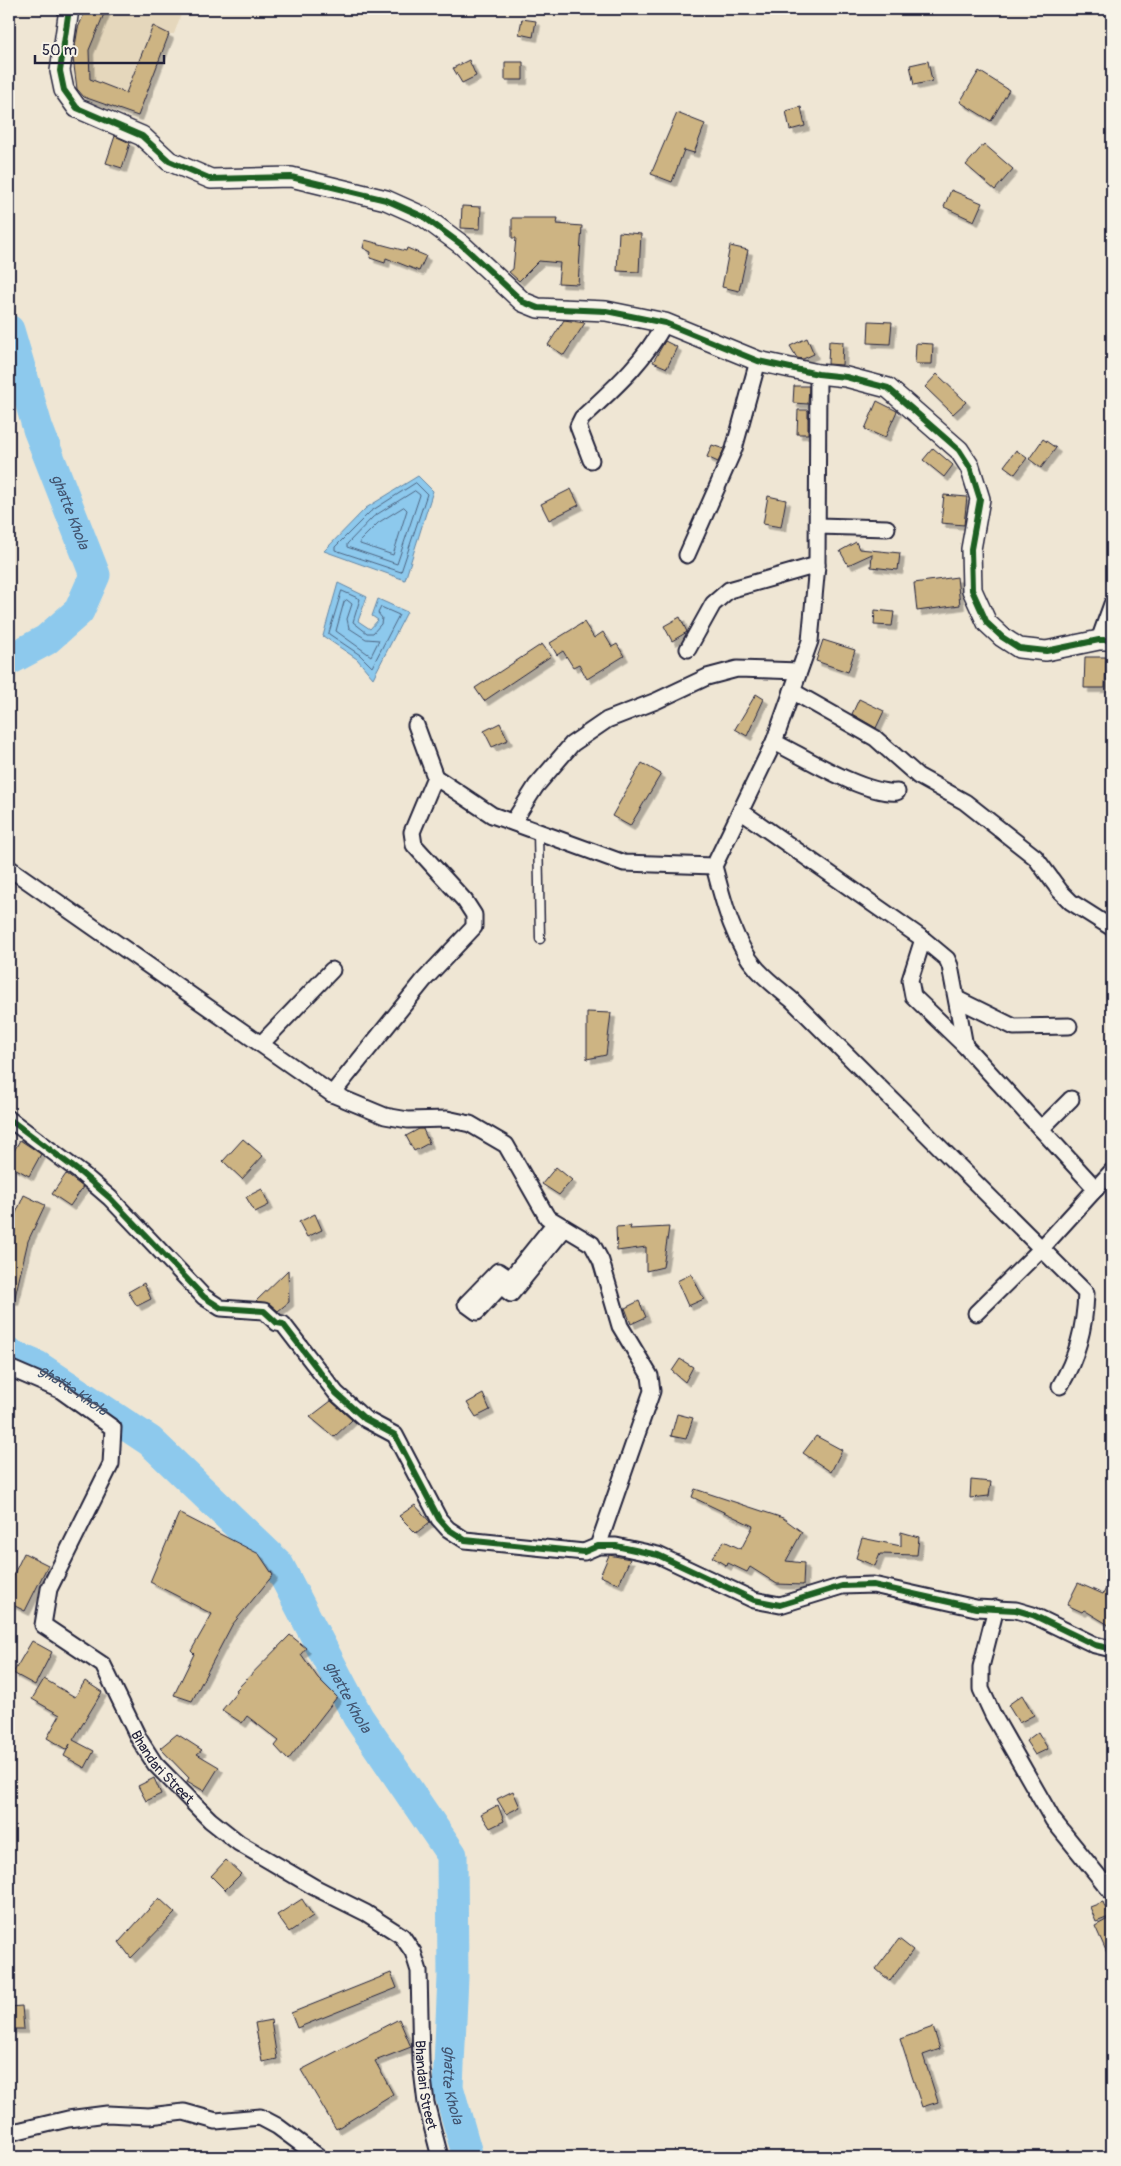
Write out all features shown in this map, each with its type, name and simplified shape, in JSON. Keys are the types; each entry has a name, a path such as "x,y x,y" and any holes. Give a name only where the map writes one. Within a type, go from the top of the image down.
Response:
{"street":[{"path":"69,9 60,71 64,90 77,108 142,136 168,161 211,179 291,176 386,200 424,217 462,244 524,302 538,308 606,311 666,323 758,361 818,374 846,377 888,388 959,450 970,467 980,499 971,549 972,590 987,622 1002,637 1019,648 1046,650 1106,640 1112,604"},
{"path":"591,460 578,426 582,418 630,373 651,349 666,323"},
{"path":"687,556 734,450 758,361"},
{"path":"818,374 817,565 810,641 774,742 742,812 714,866 723,898 741,945 756,968 792,1000 1086,1293 1086,1308 1074,1364 1060,1386"},
{"path":"818,526 887,528"},
{"path":"688,649 713,604 729,590 817,565"},
{"path":"513,822 536,786 572,744 607,720 656,701 707,677 737,669 799,671"},
{"path":"792,691 876,738 918,776 965,802 1035,856 1060,891 1071,902 1112,928"},
{"path":"416,725 435,777 492,814 624,863 714,866"},
{"path":"774,742 868,788 887,793 897,792"},
{"path":"332,1094 424,980 474,927 474,915 465,901 414,845 412,832 435,777"},
{"path":"742,812 923,939 947,959 953,975 965,1046"},
{"path":"9,868 332,1094 385,1116 408,1120 447,1119 470,1124 506,1145 547,1217 592,1244 601,1261 620,1326 650,1376 652,1392 598,1546"},
{"path":"923,939 910,980 913,996 965,1046 1096,1189"},
{"path":"261,1044 332,970"},
{"path":"957,999 1014,1027 1070,1026"},
{"path":"1041,1129 1071,1099"},
{"path":"9,1119 110,1198 204,1297 222,1308 264,1311 276,1323 283,1324 336,1393 364,1419 395,1435 430,1505 448,1529 465,1540 584,1552 598,1546 620,1546 658,1555 754,1600 780,1605 842,1586 873,1585 976,1608 1016,1610 1095,1645 1112,1649"},
{"path":"976,1313 1041,1249 1112,1171"},
{"path":"560,1226 511,1294 501,1286 477,1312 466,1304 498,1271 510,1279 560,1226"},
{"name":"Bhandari Street","path":"9,1368 60,1390 113,1428 111,1464 49,1589 43,1625 104,1665 140,1739 155,1764 210,1820 239,1843 314,1887 366,1913 402,1936 413,1952 419,1971 421,2062 426,2103 440,2157"},
{"path":"996,1608 981,1667 981,1689 993,1715 1053,1820 1112,1893"},
{"path":"9,2133 68,2119 107,2114 149,2116 184,2112 216,2120 260,2117 277,2126 320,2157"}],"lane":[{"path":"538,831 540,939"}],"shaded area":[{"path":"86,9 183,9 174,34 169,34 138,116 84,97 78,90 71,43"}],"water":[{"path":"418,476 433,491 405,580 324,551 366,508"},
{"path":"338,583 367,597 358,621 370,629 378,620 372,616 378,599 407,612 373,678 357,659 323,636"}],"building":[{"path":"86,9 106,9 89,50 90,79 126,93 153,26 169,34 138,116 84,97 77,89 73,58 78,28"},
{"path":"522,19 536,21 533,37 519,34"},
{"path":"469,60 476,76 462,83 453,68"},
{"path":"928,61 932,81 914,85 910,65"},
{"path":"505,62 523,62 523,80 505,80"},
{"path":"979,71 1009,90 991,121 960,102"},
{"path":"801,107 805,126 790,130 786,111"},
{"path":"677,113 705,124 694,153 684,150 672,182 651,174"},
{"path":"115,136 130,143 122,168 106,163"},
{"path":"984,144 1013,169 995,190 966,165"},
{"path":"951,190 982,203 974,221 944,207"},
{"path":"462,206 481,207 480,229 461,228"},
{"path":"512,218 558,218 557,224 582,226 578,284 558,283 560,263 539,261 519,281 509,272 513,269 516,238 512,238"},
{"path":"619,232 641,234 639,272 617,271"},
{"path":"365,240 406,251 407,248 426,256 419,271 386,258 385,263 370,258 371,252 363,248"},
{"path":"730,246 748,250 739,291 722,287"},
{"path":"564,320 585,323 564,355 548,345"},
{"path":"869,321 892,322 890,344 868,343"},
{"path":"807,338 814,354 803,359 797,358 790,346"},
{"path":"665,341 677,347 667,368 653,362"},
{"path":"829,341 843,342 842,365 828,364"},
{"path":"916,343 933,344 932,364 915,364"},
{"path":"937,374 966,402 953,414 925,387"},
{"path":"794,386 809,386 808,404 793,403"},
{"path":"877,401 897,411 885,438 865,429"},
{"path":"798,410 808,410 808,434 797,434"},
{"path":"1043,439 1056,448 1041,468 1029,459"},
{"path":"712,445 724,449 718,462 707,457"},
{"path":"933,448 953,465 944,477 923,460"},
{"path":"1016,450 1027,458 1015,474 1004,466"},
{"path":"571,489 579,505 549,520 541,504"},
{"path":"944,495 967,497 964,525 941,523"},
{"path":"768,496 786,500 781,527 763,524"},
{"path":"856,542 859,549 900,553 898,570 871,567 872,554 848,565 840,551"},
{"path":"957,577 960,605 917,611 914,583"},
{"path":"875,610 894,612 892,626 874,625"},
{"path":"680,617 687,632 672,641 664,626"},
{"path":"584,622 594,638 603,632 612,647 617,644 624,656 587,679 579,664 573,667 563,651 557,655 550,643"},
{"path":"823,640 855,650 848,672 816,661"},
{"path":"542,644 551,656 484,701 475,688"},
{"path":"1085,657 1106,657 1105,688 1084,688"},
{"path":"756,694 764,699 747,736 735,729"},
{"path":"859,699 884,711 876,728 852,714"},
{"path":"500,723 508,740 492,747 484,731"},
{"path":"642,763 661,774 630,826 612,816"},
{"path":"587,1012 611,1013 606,1055 587,1059"},
{"path":"419,1129 423,1129 429,1143 414,1151 406,1136"},
{"path":"243,1139 263,1156 242,1179 223,1161"},
{"path":"20,1140 41,1154 29,1176 9,1165 9,1160"},
{"path":"556,1167 572,1180 559,1195 542,1184"},
{"path":"66,1174 83,1187 70,1206 52,1194"},
{"path":"262,1189 269,1205 255,1212 246,1197"},
{"path":"24,1195 45,1205 28,1241 14,1301 9,1300 9,1229"},
{"path":"315,1214 322,1230 307,1237 299,1222"},
{"path":"631,1226 630,1229 669,1227 663,1267 646,1271 646,1247 617,1251 616,1227"},
{"path":"288,1270 289,1302 278,1311 270,1304 256,1301"},
{"path":"691,1274 704,1299 688,1306 677,1281"},
{"path":"144,1283 151,1299 137,1306 128,1292"},
{"path":"639,1301 646,1317 631,1324 625,1308"},
{"path":"680,1359 693,1367 685,1382 672,1371"},
{"path":"483,1394 490,1410 476,1417 467,1403"},
{"path":"331,1401 352,1420 334,1437 310,1417"},
{"path":"677,1414 693,1418 686,1439 671,1436"},
{"path":"816,1436 842,1450 831,1472 803,1453"},
{"path":"971,1480 991,1482 989,1496 970,1498"},
{"path":"695,1489 783,1518 802,1532 786,1561 804,1563 803,1585 777,1584 750,1567 747,1572 728,1563 727,1566 712,1557 724,1541 741,1549 753,1526 692,1497"},
{"path":"415,1505 430,1522 416,1533 399,1516"},
{"path":"179,1513 259,1554 273,1575 232,1625 192,1701 174,1695 194,1654 191,1651 212,1614 150,1582"},
{"path":"901,1532 919,1537 917,1555 880,1554 875,1566 856,1558 862,1538 901,1546"},
{"path":"24,1553 48,1565 25,1611 9,1603 9,1584"},
{"path":"609,1555 630,1559 619,1584 600,1576"},
{"path":"1112,1578 1112,1627 1084,1610 1082,1612 1067,1605 1078,1583 1103,1594"},
{"path":"290,1635 306,1648 301,1654 318,1678 337,1697 288,1760 275,1746 279,1741 247,1716 242,1723 222,1710 237,1692 236,1690"},
{"path":"32,1641 52,1652 35,1685 13,1673"},
{"path":"44,1679 75,1697 85,1681 102,1692 73,1740 94,1751 85,1768 64,1756 67,1750 47,1738 60,1715 32,1699"},
{"path":"1022,1695 1034,1715 1019,1723 1008,1705"},
{"path":"1038,1732 1048,1749 1035,1755 1026,1741"},
{"path":"177,1734 202,1750 197,1754 219,1767 204,1791 187,1781 189,1778 160,1748"},
{"path":"154,1778 161,1794 146,1801 138,1786"},
{"path":"513,1791 520,1807 506,1814 497,1799"},
{"path":"498,1805 504,1821 490,1828 481,1814"},
{"path":"226,1860 241,1874 225,1890 211,1876"},
{"path":"159,1898 175,1913 131,1958 119,1942"},
{"path":"302,1899 313,1916 289,1932 277,1915"},
{"path":"1103,1902 1109,1917 1096,1922 1090,1907"},
{"path":"1108,1919 1112,1928 1112,1964 1095,1926"},
{"path":"899,1939 913,1950 890,1981 876,1969"},
{"path":"391,1973 397,1988 297,2028 291,2013"},
{"path":"22,2006 24,2029 9,2029 9,2007"},
{"path":"399,2019 411,2047 375,2061 393,2094 336,2129 301,2070"},
{"path":"271,2020 277,2059 262,2062 255,2023"},
{"path":"933,2027 940,2049 923,2055 938,2102 922,2107 900,2039"}],"waterway":[{"name":"ghatte Khola","path":"9,330 38,429 95,575 79,611 46,640 9,660"},
{"name":"ghatte Khola","path":"9,1354 37,1366 150,1441 278,1564 358,1717 452,1855 453,1977 448,2087 468,2157"}],"cycle path":[{"path":"69,9 60,71 64,90 77,108 142,136 169,161 211,179 291,177 386,200 424,217 462,245 523,302 538,308 606,311 665,323 758,361 818,374 846,377 888,388 959,450 970,467 980,499 971,549 972,590 987,623 1002,637 1019,648 1046,651 1099,640 1112,640"},
{"path":"9,1119 81,1173 110,1198 204,1297 221,1308 264,1311 277,1323 283,1324 336,1393 365,1419 395,1435 439,1519 448,1529 465,1540 584,1552 598,1546 616,1546 658,1555 754,1600 780,1605 842,1586 873,1585 976,1608 1016,1610 1033,1615 1095,1645 1112,1649"}]}
